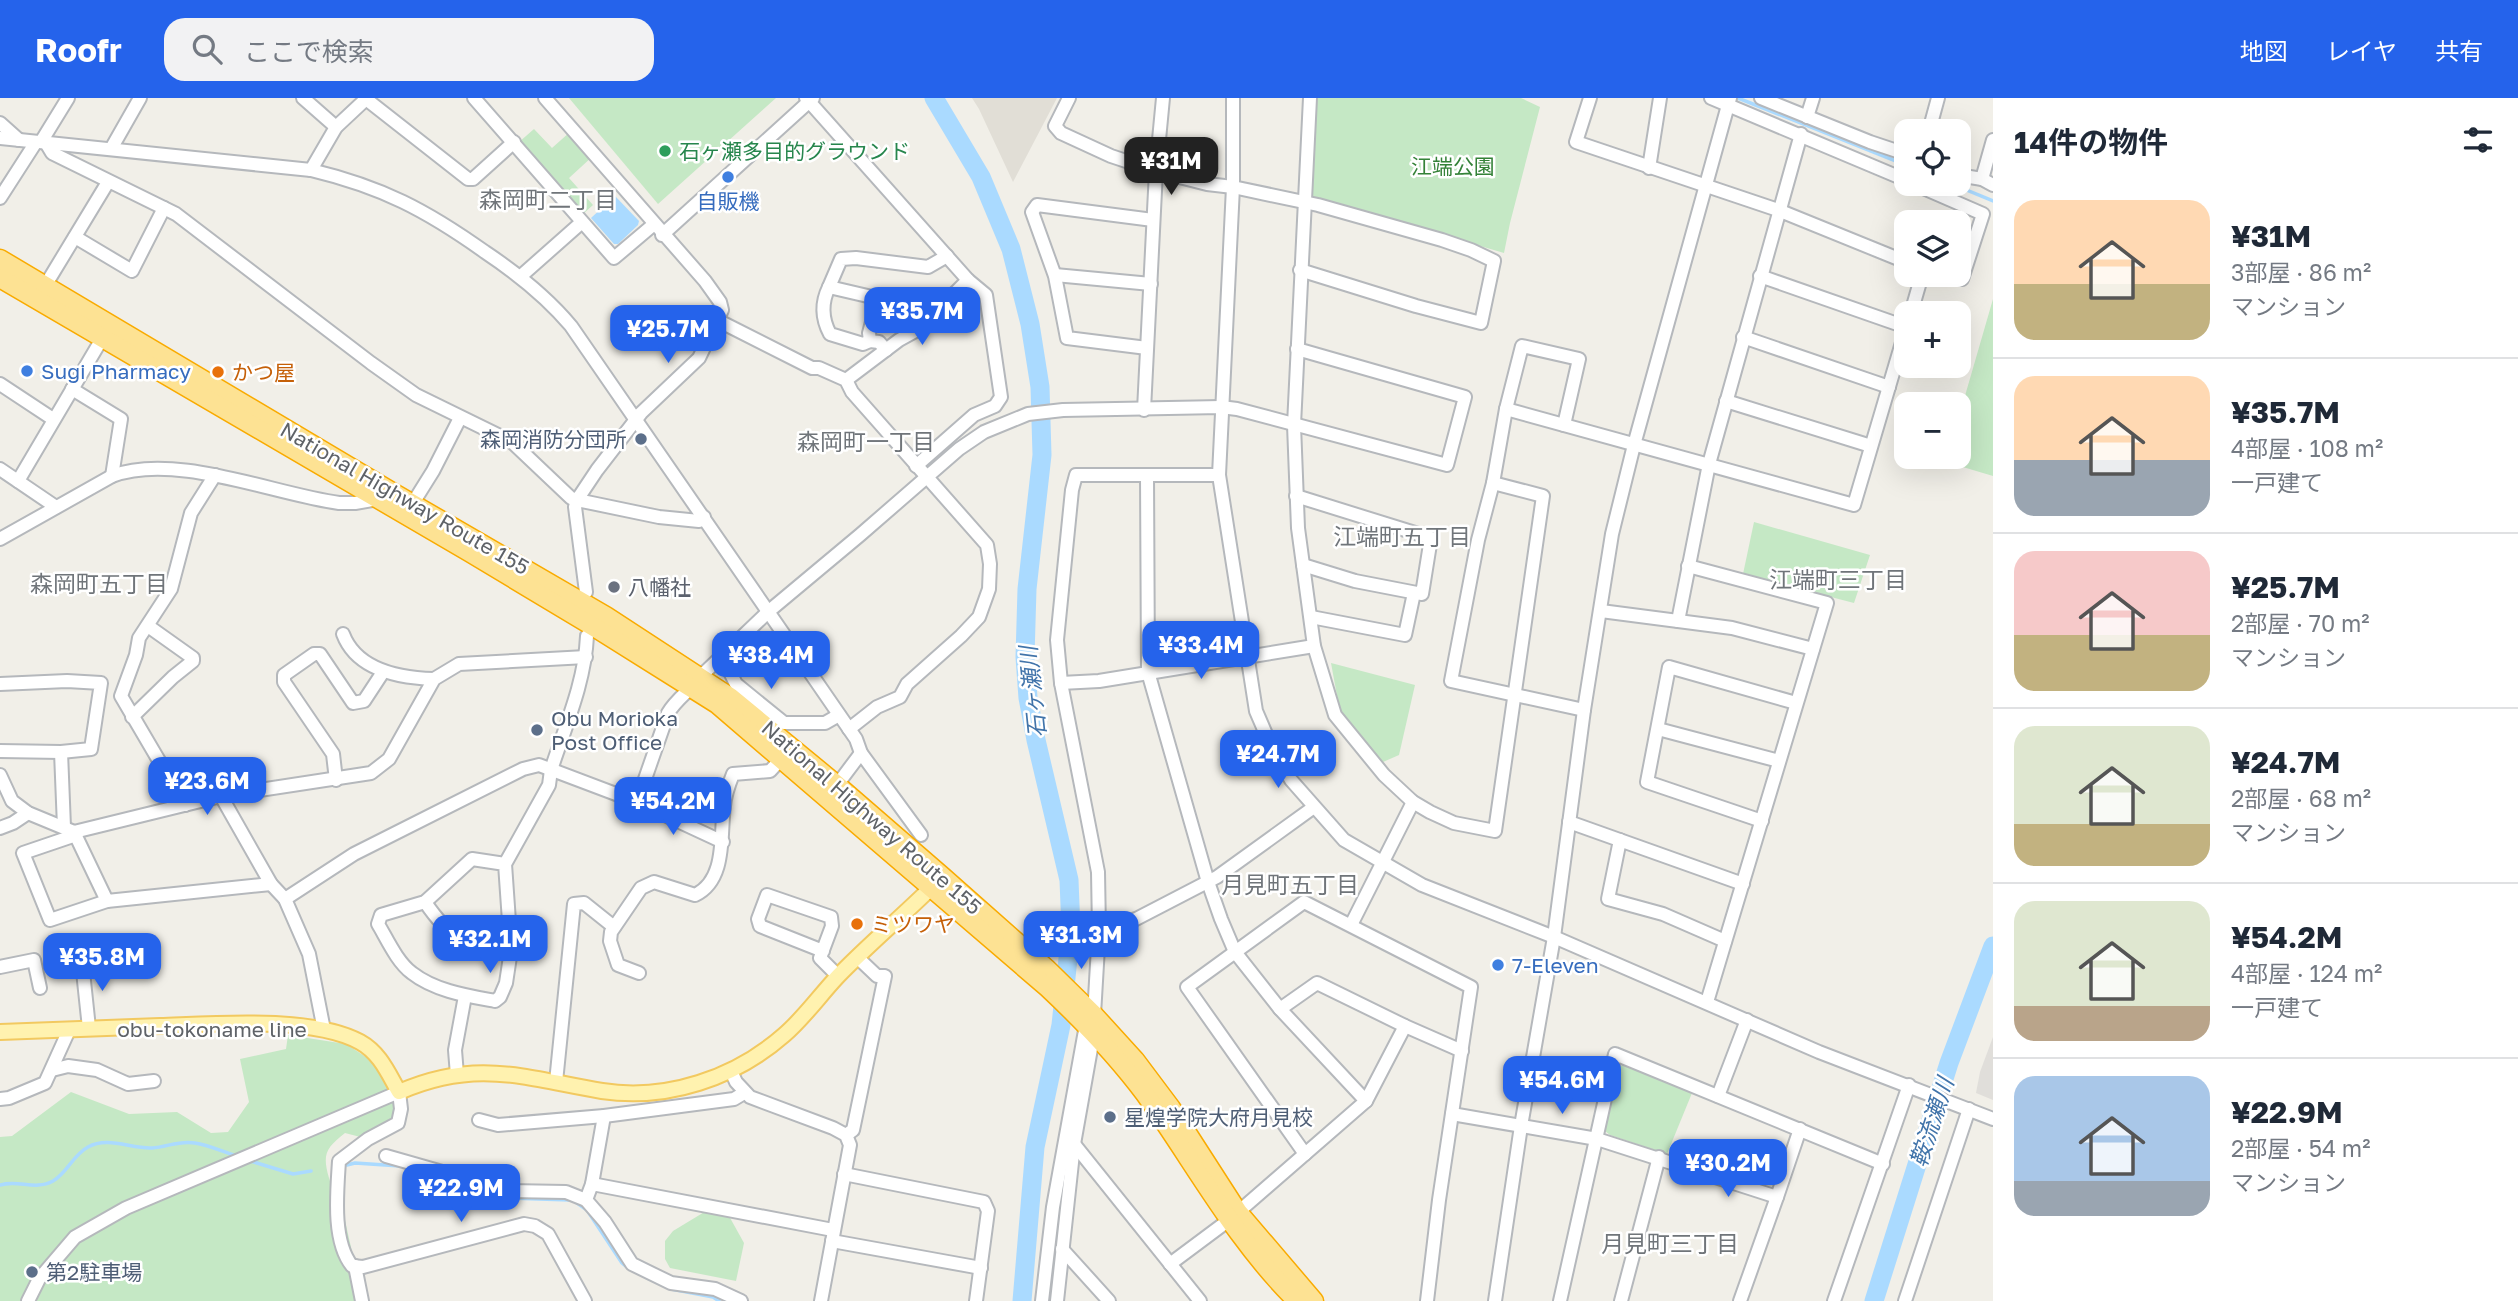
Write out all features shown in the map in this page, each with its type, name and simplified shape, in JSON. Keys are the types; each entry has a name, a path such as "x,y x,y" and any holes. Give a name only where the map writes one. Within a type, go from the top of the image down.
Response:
{"highway":[{"name":"National Highway Route 155","path":"0,258 606,616 837,785 1048,988 1087,1019"},
{"name":"National Highway Route 155","path":"0,278 599,629 697,682 717,704 782,759 1046,968 1144,1093 1234,1216 1314,1301"},
{"name":"National Highway Route 155","path":"1234,1216 1255,1254 1297,1301"}],"main road":[{"path":"399,1092 474,1072 509,1073 619,1093 661,1091 703,1082 731,1071 764,1052 787,1033 838,976 887,928 914,907 936,882"},
{"name":"obu-tokoname line","path":"0,1032 268,1025 324,1030 359,1042 374,1053 382,1061 399,1092"}],"street":[{"path":"0,198 41,143 68,98"},
{"path":"111,149 140,98"},
{"path":"303,98 336,127"},
{"path":"311,170 336,127 366,98 468,179 473,179 514,142"},
{"path":"474,98 614,257 658,230 809,99 968,280 986,295 1001,397 995,406 974,415 916,466"},
{"path":"544,98 705,281 720,302 722,310 699,358 636,419 578,500 575,507 586,592"},
{"path":"1069,98 1055,125 1061,133 1111,156 1207,184 1233,187 1303,203 1442,240 1494,261 1481,323 1300,270"},
{"path":"1144,410 1153,220 1163,98"},
{"path":"1233,98 1233,187 1219,475 1256,711 1272,748 1292,780 1344,840 1422,885 1554,937 1819,1052 1909,1084 1993,1119"},
{"path":"1310,98 1294,425 1296,496 1314,646 1335,715 1384,775 1413,802 1454,822 1495,831 1543,496 1493,483"},
{"path":"1590,98 1576,142 1778,210 1894,257"},
{"path":"1649,167 1660,98"},
{"path":"1711,98 1729,102 1894,175"},
{"path":"1760,98 1894,149"},
{"path":"1807,117 1813,98"},
{"path":"1932,119 1938,98"},
{"path":"1495,1301 1521,1126 1554,937 1584,710 1612,534 1633,445 1729,102"},
{"path":"0,123 19,140"},
{"path":"1678,621 1709,464 1801,134"},
{"path":"0,138 311,170 352,180 397,197 444,223 521,276 554,306 571,326 856,739 861,753 921,835"},
{"path":"1988,182 1993,140"},
{"path":"41,143 52,153 176,214 416,395 512,442 571,498 659,517 699,521 704,517"},
{"path":"45,286 108,182"},
{"path":"1942,196 1983,214 1971,251"},
{"path":"1147,348 1067,338 1055,275 1032,212 1037,205 1153,220"},
{"path":"75,237 132,271 164,208"},
{"path":"521,276 582,222"},
{"path":"886,350 879,342 870,341 863,344 830,334 824,323 824,300 841,259 928,267 947,256"},
{"path":"1055,275 1151,284"},
{"path":"1760,276 1894,324"},
{"path":"846,380 919,329 968,280"},
{"path":"828,287 872,297 877,303 869,332 870,341"},
{"path":"717,320 812,368 820,368 846,380 852,392 987,545 990,564 989,589 984,608 973,625 907,684 900,697 877,707 849,729"},
{"path":"18,481 103,337"},
{"path":"1743,337 1889,387"},
{"path":"1564,425 1579,359 1522,346 1478,540 1451,681 1514,697 1584,710"},
{"path":"637,802 668,713 676,700 769,611 959,449 984,432 1018,417 1063,410 1221,407 1447,465 1465,397 1297,349"},
{"path":"1506,409 1854,505 1894,370"},
{"path":"0,384 53,419"},
{"path":"72,389 121,419 112,476"},
{"path":"1726,401 1871,446"},
{"path":"413,503 460,418"},
{"path":"0,469 57,507"},
{"path":"0,538 112,476 130,469 193,471 319,500 355,503 378,499"},
{"path":"185,805 121,696 136,655 139,638 171,589 191,513 215,475"},
{"path":"1057,1301 1099,930 1098,872 1061,683 1057,640 1065,547 1076,475 1219,475"},
{"path":"1147,475 1148,672 1208,882 1235,952 1280,1009 1366,1101"},
{"path":"1296,496 1431,538 1422,594 1355,581 1303,565"},
{"path":"1688,566 1827,603 1707,1002"},
{"path":"1311,617 1405,635 1414,593"},
{"path":"1601,611 1732,628 1813,649"},
{"path":"132,717 193,661 193,658 148,626"},
{"path":"343,634 356,655 383,672 407,678 434,679"},
{"path":"505,863 472,859 425,902 381,915 378,924 411,973 465,996 495,1001 500,997 511,950 505,863 549,785 551,770 586,657 587,636"},
{"path":"1061,683 1099,681 1314,646"},
{"path":"725,653 729,656 731,674 736,684 784,723 825,723 839,715"},
{"path":"336,780 333,754 284,682 284,675 314,654 320,654 353,702 364,701 383,672"},
{"path":"271,884 107,901 50,920 23,853 71,831 221,796 371,774 389,759 434,679 459,664 586,657"},
{"path":"1762,821 1647,782 1669,667 1796,703"},
{"path":"0,684 67,681 102,683 91,749 61,752 0,751"},
{"path":"1658,729 1779,761"},
{"path":"61,752 71,831 107,901"},
{"path":"837,785 861,753"},
{"path":"639,973 618,965 610,941 614,927 641,888 654,883 695,895 703,892 715,872 723,842 723,807 733,774 770,771 782,759"},
{"path":"285,899 354,854 523,769 539,765 637,802 723,842"},
{"path":"0,775 12,800 28,813 71,831"},
{"path":"221,796 271,884 285,899 309,954 324,1030"},
{"path":"1351,925 1413,802"},
{"path":"1099,930 1136,919 1208,882 1314,807"},
{"path":"0,828 13,824 28,813"},
{"path":"1569,822 1743,884"},
{"path":"1620,840 1608,899 1663,914 1725,941"},
{"path":"823,951 760,926 758,919 767,895 831,916 832,926 823,951 820,958 838,976"},
{"path":"425,902 451,934 473,944 511,950"},
{"path":"1305,1154 1187,987 1304,902 1471,987 1427,1301"},
{"path":"555,1082 574,904 584,903 614,927"},
{"path":"846,1135 853,1130 885,976 877,975 857,957"},
{"path":"0,967 34,960 40,988"},
{"path":"82,962 89,1028"},
{"path":"1280,1009 1317,983 1462,1051"},
{"path":"457,1075 455,1050 465,996"},
{"path":"1042,1301 1053,1207 1087,1019"},
{"path":"1718,1096 1747,1020"},
{"path":"1170,1265 1234,1216 1366,1101 1405,1026"},
{"path":"0,1099 45,1083 69,1030"},
{"path":"1560,1301 1615,1054 1883,1164"},
{"path":"52,1070 68,1066 97,1070 128,1084 154,1081"},
{"path":"731,1071 744,1093 833,1128 846,1135 850,1145 822,1301"},
{"path":"1834,1301 1909,1084"},
{"path":"28,1301 39,1279 75,1237 133,1204 399,1092 401,1109 398,1123 349,1152 339,1161 338,1231 344,1256 352,1266 363,1267 524,1224 535,1226 548,1234 585,1301"},
{"path":"479,1120 498,1125 604,1116 734,1099 744,1093"},
{"path":"1905,1301 1969,1109"},
{"path":"1452,1114 1597,1139 1777,1197"},
{"path":"586,1200 592,1184 604,1116"},
{"path":"1740,1301 1800,1129"},
{"path":"1074,1144 1200,1301"},
{"path":"386,1156 509,1191 565,1192 586,1200 605,1222 632,1264 671,1283 715,1289 719,1297 741,1301"},
{"path":"1621,1301 1659,1157"},
{"path":"844,1174 984,1202 988,1212 976,1301"},
{"path":"592,1184 981,1268"},
{"path":"1062,1249 1109,1301"},
{"path":"355,1266 362,1301"}],"shaded area":[{"path":"972,98 1057,98 1013,182 979,109"},
{"path":"1993,1037 1993,1100 1976,1093 1980,1072"}],"green space":[{"name":"石ヶ瀬多目的グラウンド","path":"569,98 776,98 658,204"},
{"name":"江端公園","path":"1313,98 1521,98 1540,107 1504,253 1311,196"},
{"path":"534,129 552,148 570,132 593,156 569,178 593,205 583,214 518,143"},
{"path":"1993,299 1993,476 1970,469 1971,392 1966,392"},
{"path":"1754,522 1870,555 1854,603 1743,574"},
{"path":"1331,663 1415,685 1399,755 1383,762 1340,712"},
{"path":"288,1035 346,1044 366,1057 399,1092 398,1123 368,1139 345,1133 330,1148 326,1157 331,1184 340,1198 363,1301 0,1301 0,1137 12,1136 71,1092 129,1114 177,1112 211,1133 228,1132 249,1102 240,1059 286,1049"},
{"path":"1623,1065 1692,1093 1667,1154 1605,1131 1618,1067"},
{"path":"706,1211 729,1216 744,1243 736,1281 670,1268 665,1259 665,1241 673,1231"}],"water":[{"path":"615,196 639,221 618,244 614,244 591,218"}],"waterway":[{"name":"石ヶ瀬川","path":"934,98 981,177 1011,249 1030,324 1040,387 1042,455 1027,589 1025,657 1028,698 1036,740 1069,880 1071,930 1061,1025 1035,1147 1022,1301"},
{"path":"1738,98 1894,160"},
{"path":"1971,192 1993,201"},
{"name":"鞍流瀬川","path":"1874,1301 1949,1063 1993,946"},
{"path":"0,1185 46,1184 58,1178 83,1150 103,1143 152,1148 189,1142 237,1156"},
{"path":"247,1160 293,1174 311,1171"},
{"path":"347,1165 355,1163 400,1166"},
{"path":"428,1174 505,1198 570,1200"},
{"path":"577,1203 587,1210 628,1268"},
{"path":"647,1278 671,1289 713,1297 719,1301"}],"place":[{"name":"石ヶ瀬多目的グラウンド","path":"665,151"},
{"name":"自販機","path":"728,177"},
{"name":"Sugi Pharmacy","path":"27,371"},
{"name":"かつ屋","path":"218,372"},
{"name":"森岡消防分団所","path":"641,439"},
{"name":"八幡社","path":"614,587"},
{"name":"Obu Morioka Post Office","path":"537,730"},
{"name":"ミツワヤ","path":"857,924"},
{"name":"7-Eleven","path":"1498,965"},
{"name":"星煌学院大府月見校","path":"1110,1117"},
{"name":"第2駐車場","path":"32,1272"}],"district":[{"name":"森岡町二丁目","path":"548,199"},
{"name":"森岡町一丁目","path":"866,441"},
{"name":"江端町五丁目","path":"1402,536"},
{"name":"江端町三丁目","path":"1838,579"},
{"name":"森岡町五丁目","path":"99,583"},
{"name":"月見町五丁目","path":"1290,884"},
{"name":"月見町三丁目","path":"1670,1243"}]}
